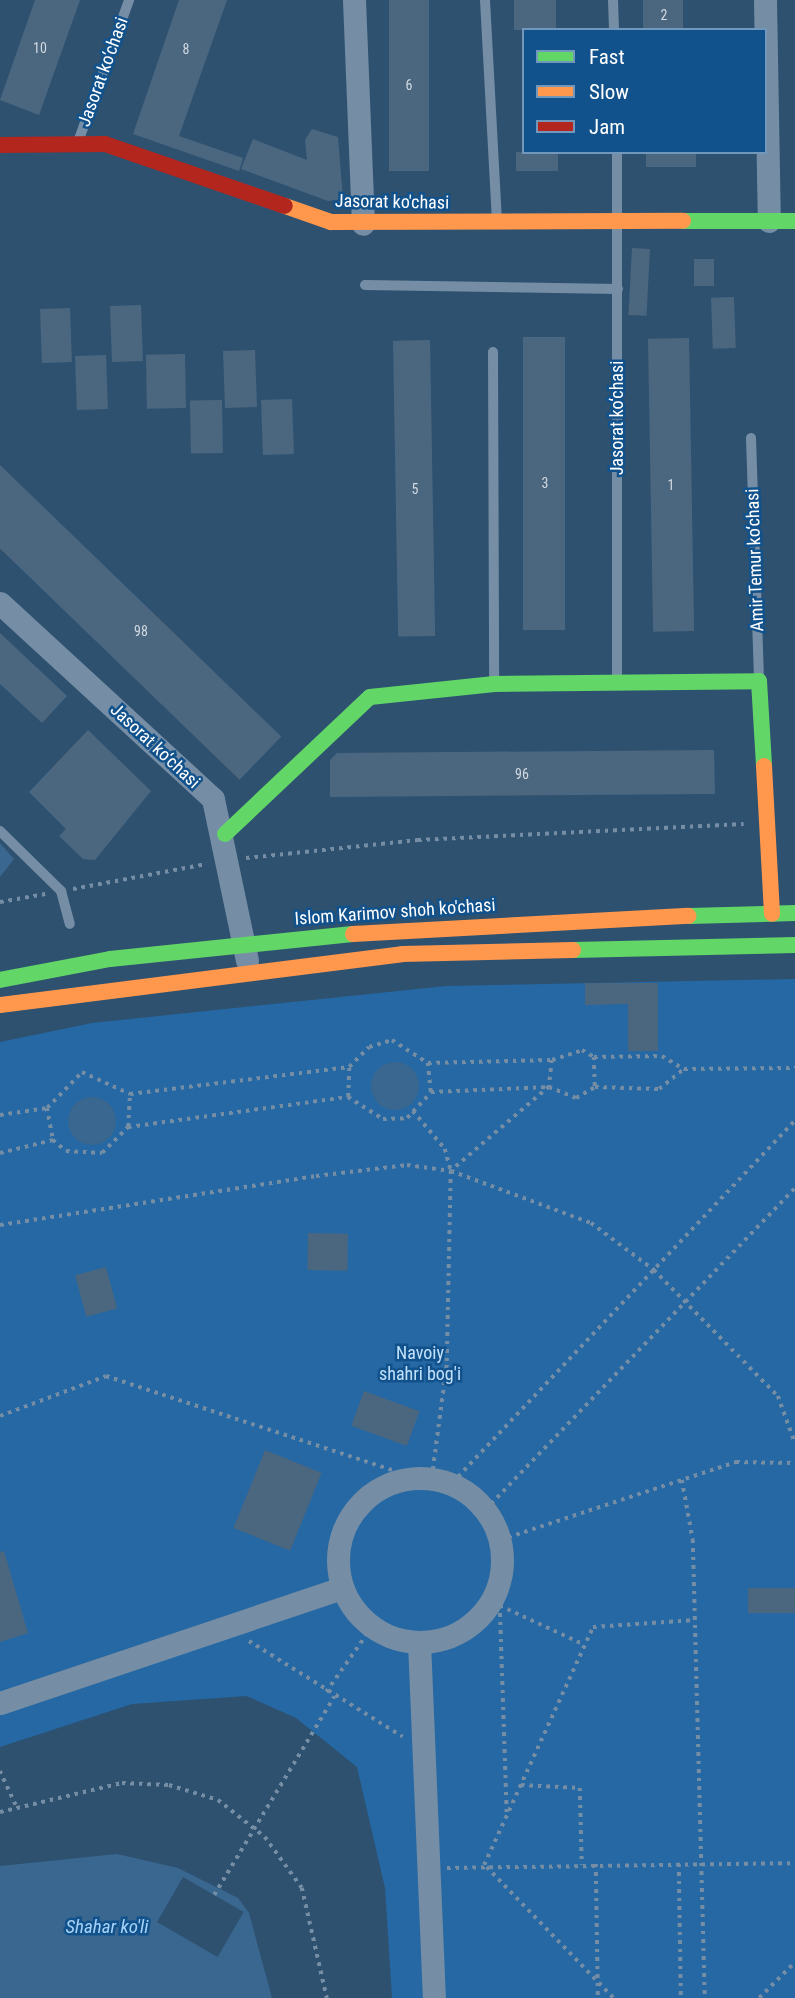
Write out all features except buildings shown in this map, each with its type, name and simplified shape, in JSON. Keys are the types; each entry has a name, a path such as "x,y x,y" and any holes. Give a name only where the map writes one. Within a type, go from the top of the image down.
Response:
{"street":[{"path":"354,0 363,224"},
{"path":"765,0 766,28"},
{"path":"767,110 769,221"},
{"name":"Jasorat ko'chasi","path":"0,145 105,144 331,222 795,221"},
{"name":"Jasorat ko‘chasi","path":"0,603 213,799 225,834 248,970"},
{"path":"225,834 370,697 495,684 759,681 770,822 772,914"},
{"name":"Islom Karimov shoh ko'chasi","path":"0,980 245,943 445,924 795,913"},
{"path":"0,1005 248,970 462,950 795,946"},
{"path":"432,1480 485,1510 500,1540 502,1577 496,1604 472,1625 419,1642 371,1628 338,1589 339,1537 355,1510 380,1487 432,1480"},
{"path":"0,1703 224,1625 338,1589"},
{"path":"419,1642 434,1998"}],"lane":[{"name":"Jasorat ko‘chasi","path":"77,144 129,0"},
{"path":"485,0 497,222"},
{"path":"613,0 614,28"},
{"name":"Jasorat ko‘chasi","path":"617,154 620,222 617,684"},
{"path":"365,285 618,289"},
{"path":"493,352 495,684"},
{"name":"Amir Temur ko‘chasi","path":"751,438 759,681"},
{"path":"0,831 61,891 71,924"}],"path":[{"path":"0,902 230,860 418,840 770,822"},
{"path":"0,1115 47,1108 82,1072 131,1094 349,1067 369,1046 392,1040 428,1063 552,1060 582,1050 594,1057 662,1056 684,1069 795,1068"},
{"path":"594,1057 595,1087"},
{"path":"451,1171 549,1087 552,1060"},
{"path":"428,1063 431,1092"},
{"path":"348,1097 349,1067"},
{"path":"47,1108 53,1140 66,1151 102,1153 128,1127 348,1097 383,1119 407,1118 431,1092 549,1087 576,1098 595,1087 659,1088 684,1069"},
{"path":"128,1127 131,1094"},
{"path":"414,1111 445,1149 451,1171 447,1365 432,1480"},
{"path":"432,1480 654,1270 795,1120"},
{"path":"0,1153 53,1140"},
{"path":"0,1225 329,1174 407,1165 451,1171 591,1223 654,1270 778,1396 795,1443"},
{"path":"485,1510 795,1188"},
{"path":"0,1416 106,1376 432,1480"},
{"path":"500,1540 736,1462 795,1463"},
{"path":"682,1480 693,1540 706,1998"},
{"path":"507,1815 496,1604 585,1645"},
{"path":"484,1865 593,1627 695,1620"},
{"path":"224,1625 334,1697 423,1749"},
{"path":"327,1692 371,1628"},
{"path":"214,1895 334,1697"},
{"path":"0,1771 17,1807"},
{"path":"0,1812 122,1783 169,1785 218,1800 254,1828 302,1888 327,1998"},
{"path":"521,1785 580,1788 582,1865"},
{"path":"427,1869 484,1865 795,1863"},
{"path":"597,1864 598,1998"},
{"path":"679,1864 681,1998"},
{"path":"484,1865 613,1998"},
{"path":"759,1998 795,1962"}],"green space":[{"name":"Navoiy shahri bog'i","path":"795,979 795,1998 392,1998 385,1888 357,1767 296,1718 247,1696 132,1704 0,1747 0,1042 92,1023 446,986"}],"water":[{"path":"0,843 14,859 0,877"},
{"path":"395,1062 412,1069 419,1086 412,1103 395,1110 378,1103 371,1086 378,1069"},
{"path":"92,1097 109,1104 116,1121 109,1138 92,1145 75,1138 68,1121 75,1104"},
{"name":"Shahar ko'li","path":"117,1854 178,1868 238,1898 249,1913 272,1998 0,1998 0,1866"}],"pier":[{"path":"183,1877 244,1912 218,1957 157,1922"}],"traffic: fast":[{"path":"683,221 795,221"},
{"path":"225,834 370,697 494,684 759,681 764,766"},
{"path":"689,916 795,913"},
{"path":"0,980 110,959 353,934"},
{"path":"573,950 795,945"}],"traffic: slow":[{"path":"285,206 331,222 683,221"},
{"path":"764,766 772,914"},
{"path":"353,934 689,916"},
{"path":"0,1005 402,954 573,950"}],"traffic: jam":[{"path":"0,145 105,144 285,206"}]}
